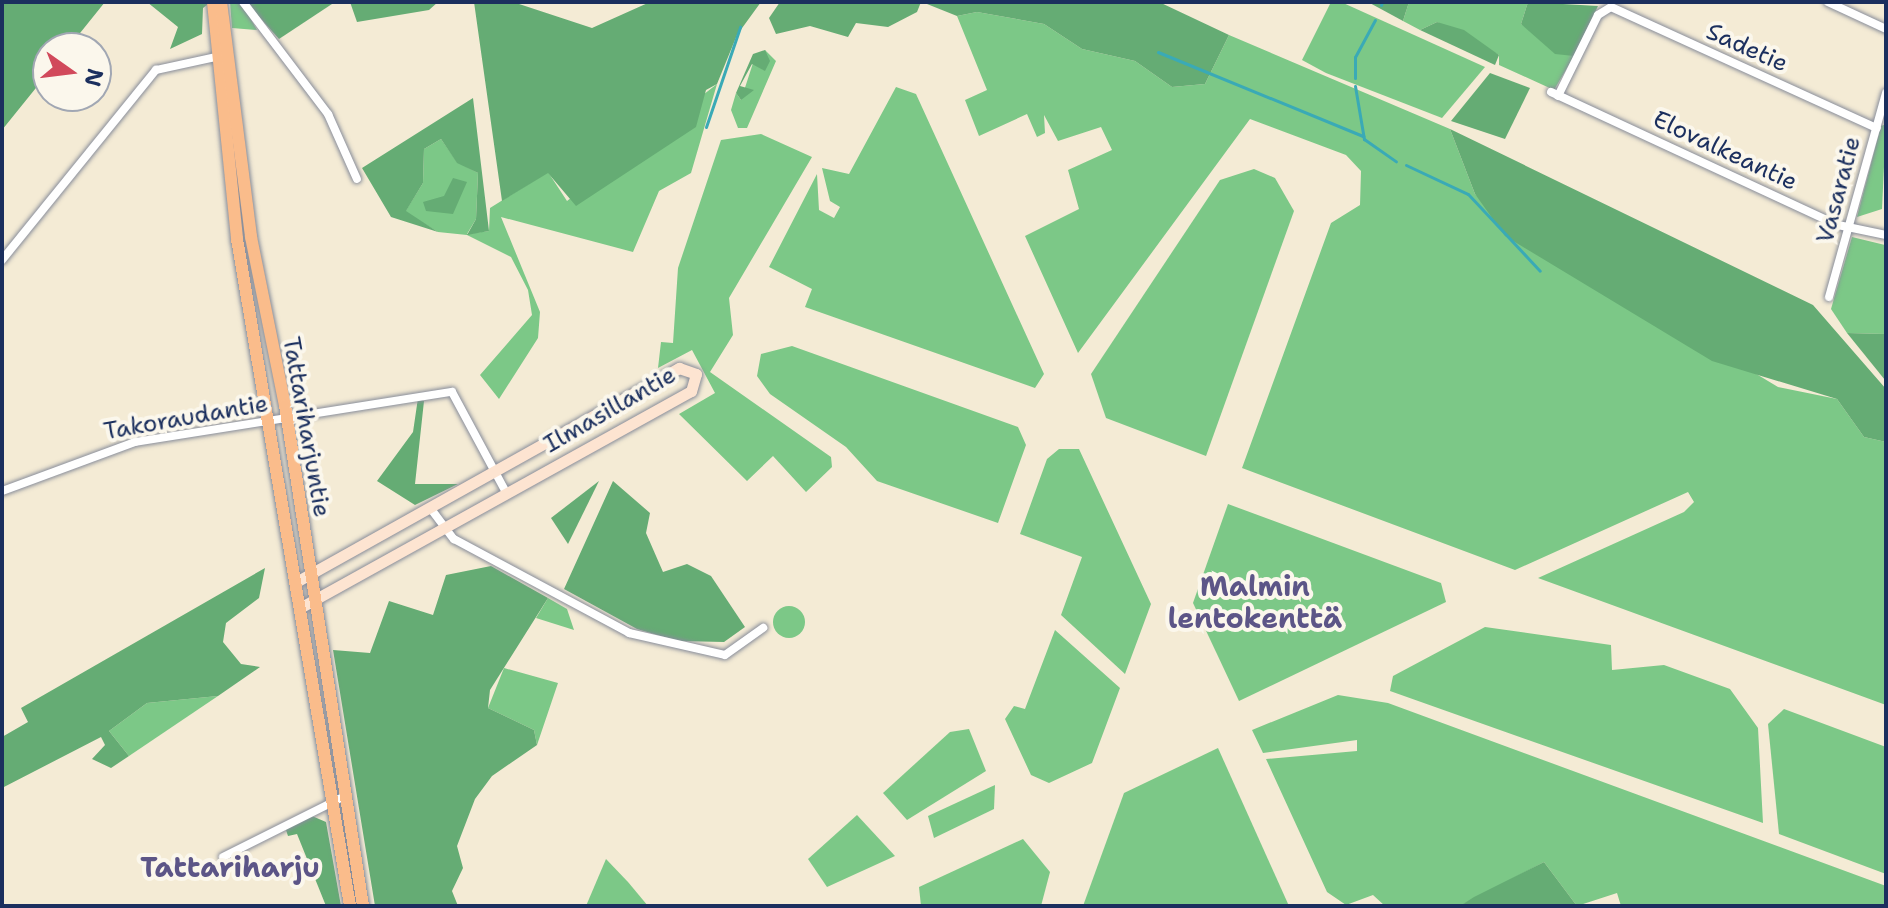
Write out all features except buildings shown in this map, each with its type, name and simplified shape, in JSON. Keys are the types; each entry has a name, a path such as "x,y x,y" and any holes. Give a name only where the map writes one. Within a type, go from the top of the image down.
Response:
{"main road":[{"name":"Tattariharjuntie","path":"213,2 272,423 302,579 338,799 350,906"},
{"name":"Tattariharjuntie","path":"221,2 219,57 287,420 302,579"},
{"name":"Ilmasillantie","path":"302,579 679,368 696,374 691,391 306,604"},
{"name":"Tattariharjuntie","path":"338,799 363,906"}],"street":[{"path":"243,2 328,114 357,179"},
{"path":"1828,2 1886,29"},
{"name":"Sadetie","path":"1554,94 1598,15 1611,7 1877,128"},
{"path":"2,260 156,70 219,57"},
{"name":"Vasaratie","path":"1829,297 1886,93"},
{"name":"Elovalkeantie","path":"1554,94 1849,229 1886,235"},
{"name":"Takoraudantie","path":"2,491 135,442 272,423 452,392 496,473"},
{"path":"496,473 507,494"},
{"path":"431,509 445,528 629,633 725,655 763,628"},
{"path":"223,857 338,799"}],"green space":[{"path":"2,2 105,2 81,32 32,32 32,93 2,130"},
{"path":"147,2 211,2 203,8 202,34 170,49 178,27"},
{"path":"230,2 241,2 257,30 232,28"},
{"path":"246,2 335,2 279,39"},
{"path":"350,2 438,2 429,10 357,22"},
{"path":"474,2 513,2 592,28 650,2 761,2 737,35 717,84 706,90 696,127 576,206 548,173 502,201"},
{"path":"780,2 921,2 917,12 888,27 856,23 848,37 810,26 776,34 769,18"},
{"path":"922,2 1159,2 1229,35 1205,84 1172,87 1135,61 1082,49 1044,24 977,12 957,16"},
{"path":"1331,2 1341,2 1485,67 1442,118 1326,73 1302,60"},
{"path":"1368,2 1409,2 1403,21"},
{"path":"1409,2 1528,2 1521,24 1574,56 1554,90 1499,65 1499,55 1437,22 1420,30 1403,21"},
{"path":"1528,2 1598,6 1574,56 1555,54 1521,24"},
{"path":"977,12 1044,24 1082,49 1135,61 1172,87 1205,84 1229,35 1450,129 1475,194 1500,220 1778,387 1837,399 1864,437 1886,442 1886,705 1538,578 1684,512 1694,502 1688,492 1515,570 1242,468 1331,223 1360,205 1361,171 1346,155 1250,119 1078,353 1025,236 1079,209 1068,170 1112,150 1101,127 1058,141 1044,115 1045,133 1037,137 1027,114 979,136 965,100 987,90 957,16"},
{"path":"1437,22 1464,30 1499,55 1495,65 1420,30"},
{"path":"765,50 776,61 747,128 738,128 731,110 736,93 741,100 753,63 764,70"},
{"path":"765,50 770,61 765,71 752,64 740,86 754,90 741,100 736,93 753,54"},
{"path":"1490,73 1530,88 1505,139 1451,121"},
{"path":"717,84 691,173 659,191 633,252 501,217 540,312 538,338 499,399 480,375 532,315 528,290 511,257 467,235 438,232 405,212 423,183 424,149 441,139 457,162 478,173 476,219 467,234 489,231 490,208 548,172 567,201"},
{"path":"896,87 916,94 1044,374 1035,388 805,307 812,289 769,267 817,174 819,210 834,218 840,207 830,201 822,168 849,174"},
{"path":"473,98 489,231 467,235 476,219 478,173 457,163 441,139 424,149 423,183 406,211 438,232 391,217 362,168"},
{"path":"1886,124 1882,209 1857,217 1881,126"},
{"path":"1450,129 1813,305 1886,389 1886,442 1864,437 1837,399 1712,361 1505,236 1475,194"},
{"path":"761,134 812,157 729,298 733,335 710,372 831,457 832,467 806,492 773,456 747,481 679,414 715,393 692,350 658,368 661,342 673,343 678,268 721,140"},
{"path":"1254,169 1275,178 1294,211 1206,456 1106,418 1091,374 1220,180"},
{"path":"453,178 467,182 453,214 426,211 423,202 444,196"},
{"path":"1852,237 1885,245 1886,334 1847,333 1831,309"},
{"path":"1847,333 1886,334 1886,380 1885,380"},
{"path":"792,346 1018,427 1026,445 998,523 877,481 846,447 770,394 757,376 761,354"},
{"path":"418,398 424,401 415,484 458,484 415,505 377,481 413,432"},
{"path":"1059,449 1079,449 1151,604 1125,674 1061,615 1082,557 1020,534 1047,459"},
{"path":"599,481 568,544 551,518"},
{"path":"613,481 650,513 646,533 663,572 687,564 711,576 745,627 724,642 678,641 637,629 564,589"},
{"path":"1228,504 1441,583 1446,602 1239,701 1193,603"},
{"path":"491,566 548,598 490,690 488,708 534,730 537,745 492,776 475,799 457,846 463,868 452,891 458,906 375,906 333,650 370,653 389,601 433,615 446,575"},
{"path":"265,568 259,598 226,623 223,642 241,664 260,667 218,696 147,703 109,731 129,756 111,768 92,759 105,745 101,737 2,788 2,737 28,722 21,708"},
{"path":"548,598 567,609 574,630 536,618"},
{"path":"789,606 800,611 805,622 800,633 789,638 778,633 773,622 778,611"},
{"path":"1485,627 1611,645 1612,670 1664,665 1730,689 1758,728 1763,823 1390,691 1393,676"},
{"path":"1055,630 1120,688 1092,763 1049,783 1031,775 1005,719 1014,706 1025,709"},
{"path":"504,668 558,683 537,745 534,730 488,708"},
{"path":"1338,695 1388,703 1886,886 1886,906 1621,906 1617,893 1577,906 1544,862 1460,906 1385,906 1373,895 1346,905 1327,892 1266,759 1357,751 1357,740 1263,753 1252,730"},
{"path":"218,696 129,756 109,731 147,703"},
{"path":"1784,709 1886,747 1886,874 1779,834 1768,724"},
{"path":"969,729 986,771 907,820 883,793 950,732"},
{"path":"1218,748 1289,906 1083,906 1124,793"},
{"path":"995,785 994,809 934,838 928,816"},
{"path":"857,815 895,856 827,887 808,859"},
{"path":"312,816 326,822 341,906 326,906 297,834 288,836 285,827"},
{"path":"1023,839 1050,872 1041,906 921,906 919,887"},
{"path":"606,859 628,882 648,906 586,906"},
{"path":"1544,862 1577,906 1460,906 1474,897"}],"waterway":[{"path":"1355,78 1355,57 1375,20"},
{"path":"706,127 740,27"},
{"path":"1158,52 1363,136"},
{"path":"1355,86 1364,139 1396,161"},
{"path":"1406,165 1468,194 1540,271"}],"district":[{"name":"Malmin lentokenttä","path":"1255,602"},
{"name":"Tattariharju","path":"230,867"}]}
